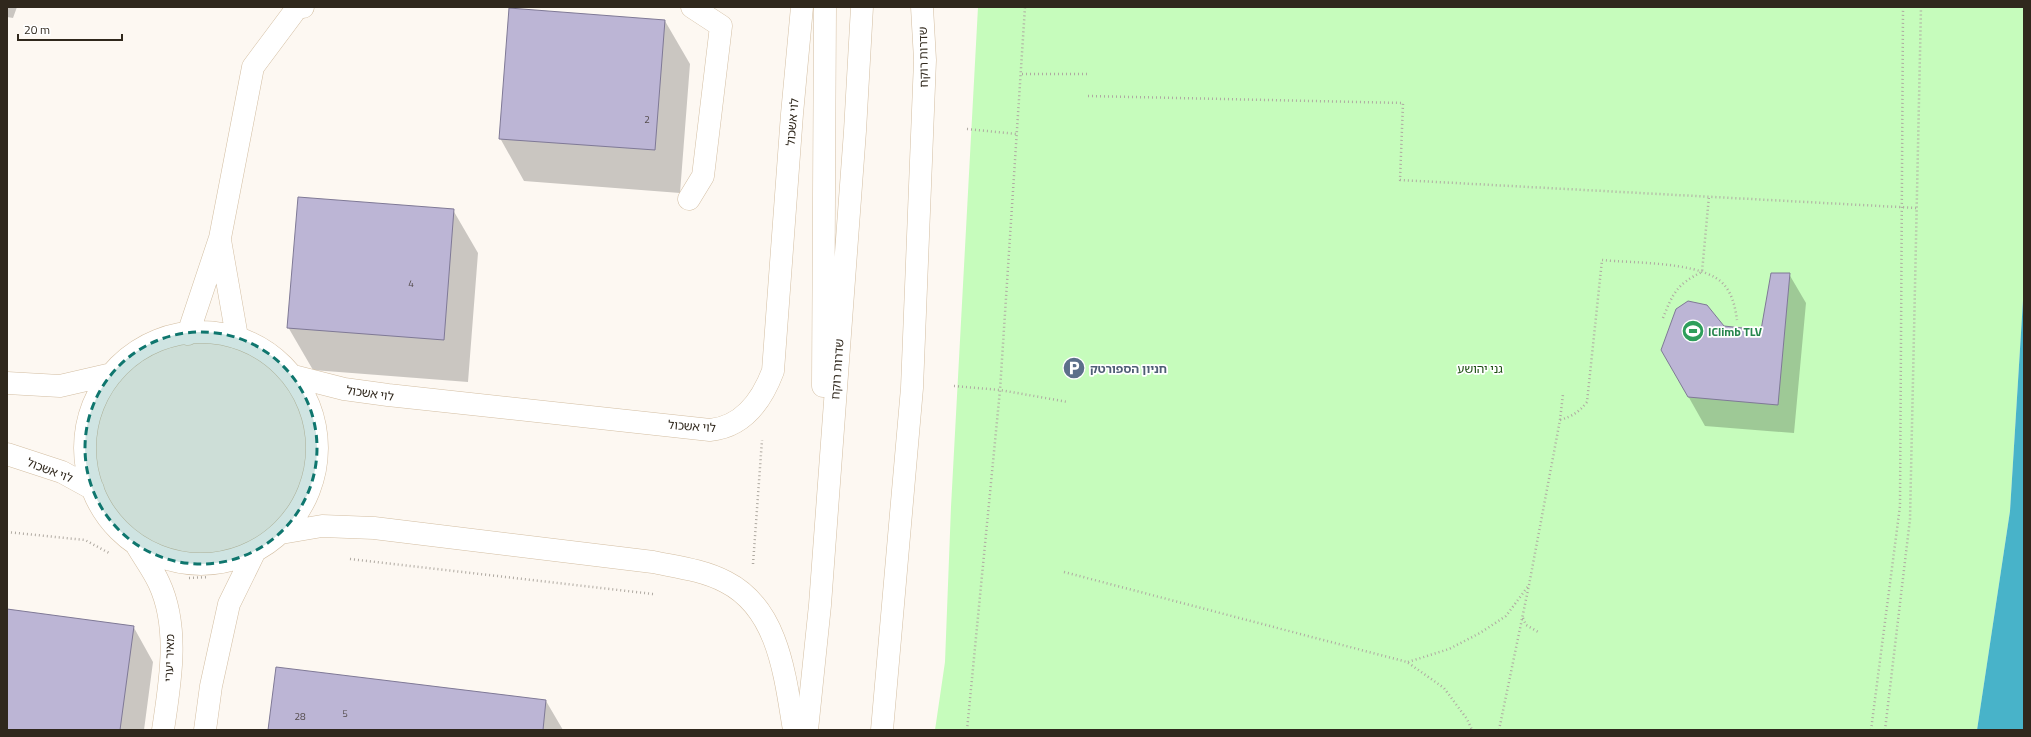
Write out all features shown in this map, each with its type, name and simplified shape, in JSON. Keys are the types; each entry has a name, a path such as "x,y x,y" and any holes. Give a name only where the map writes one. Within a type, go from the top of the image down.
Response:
{"street":[{"path":"188,334 220,238 253,67 297,8 303,7"},
{"path":"689,199 704,176 721,26 692,7"},
{"name":"לוי אשכול","path":"293,376 344,389 388,395 710,430 721,429 740,420 754,407 766,390 773,371 792,114 802,7"},
{"path":"820,605 825,7"},
{"name":"שדרות רוקח","path":"807,730 820,605 854,139 862,7"},
{"name":"שדרות רוקח","path":"882,730 912,388 925,60 922,7"},
{"path":"925,60 929,7"},
{"path":"220,238 237,337"},
{"path":"204,332 237,337 268,353 293,376 310,406 317,440 315,474 302,506 281,533 255,551 226,562 196,565 165,559 137,546 110,521 93,489 86,459 87,429 96,400 112,374 138,350 169,336 204,332"},
{"path":"7,383 60,386 112,374"},
{"name":"לוי אשכול","path":"7,454 62,472 93,489"},
{"path":"281,533 322,526 374,528 653,562 693,570 726,582 751,599 773,633 787,686 794,730"},
{"name":"מאיר יערי","path":"137,546 159,583 169,614 172,647 163,730"},
{"path":"205,730 214,671 229,604 255,551"}],"path":[{"path":"966,730 1000,390 1022,74 1025,7"},
{"path":"1871,730 1900,506 1903,7"},
{"path":"1885,730 1910,519 1921,7"},
{"path":"1022,74 1090,74"},
{"path":"1088,96 1403,103 1400,180 1916,208"},
{"path":"968,129 1017,134"},
{"path":"1702,272 1709,196"},
{"path":"1560,420 1572,417 1580,411 1587,402 1602,260 1673,266 1702,272 1717,278 1728,290 1736,306 1737,320"},
{"path":"1663,318 1677,288 1687,279 1702,272"},
{"path":"954,386 1000,390 1068,402"},
{"path":"1499,730 1530,585 1560,420 1563,394"},
{"path":"751,599 763,436"},
{"path":"345,558 658,595"},
{"path":"1064,572 1408,662 1444,688 1467,719 1472,730"},
{"path":"1408,662 1449,649 1480,633 1506,616 1530,585"},
{"path":"1522,617 1526,625 1540,633"}],"highlighted area":[{"path":"204,332 237,337 268,353 293,376 310,406 317,440 315,474 302,506 281,533 255,551 227,562 196,565 165,559 137,546 110,521 93,489 86,459 87,429 96,400 112,374 138,351 169,336"}],"green space":[{"name":"גני יהושע","path":"978,7 2024,7 2024,284 2010,511 1977,730 935,730 945,662 951,507"}],"water":[{"path":"2024,284 2024,730 1977,730 2010,511"}],"building":[{"path":"509,8 665,20 655,150 499,139"},
{"path":"298,197 454,209 444,340 287,328"},
{"path":"1771,273 1790,273 1778,405 1688,397 1661,350 1676,309 1688,301 1707,305 1724,326 1761,330"},
{"path":"7,609 134,626 120,730 7,730"},
{"path":"276,667 546,700 543,730 268,730"}],"place":[{"name":"IClimb TLV","path":"1693,331"},
{"name":"חניון הספורטק","path":"1074,368"}]}
